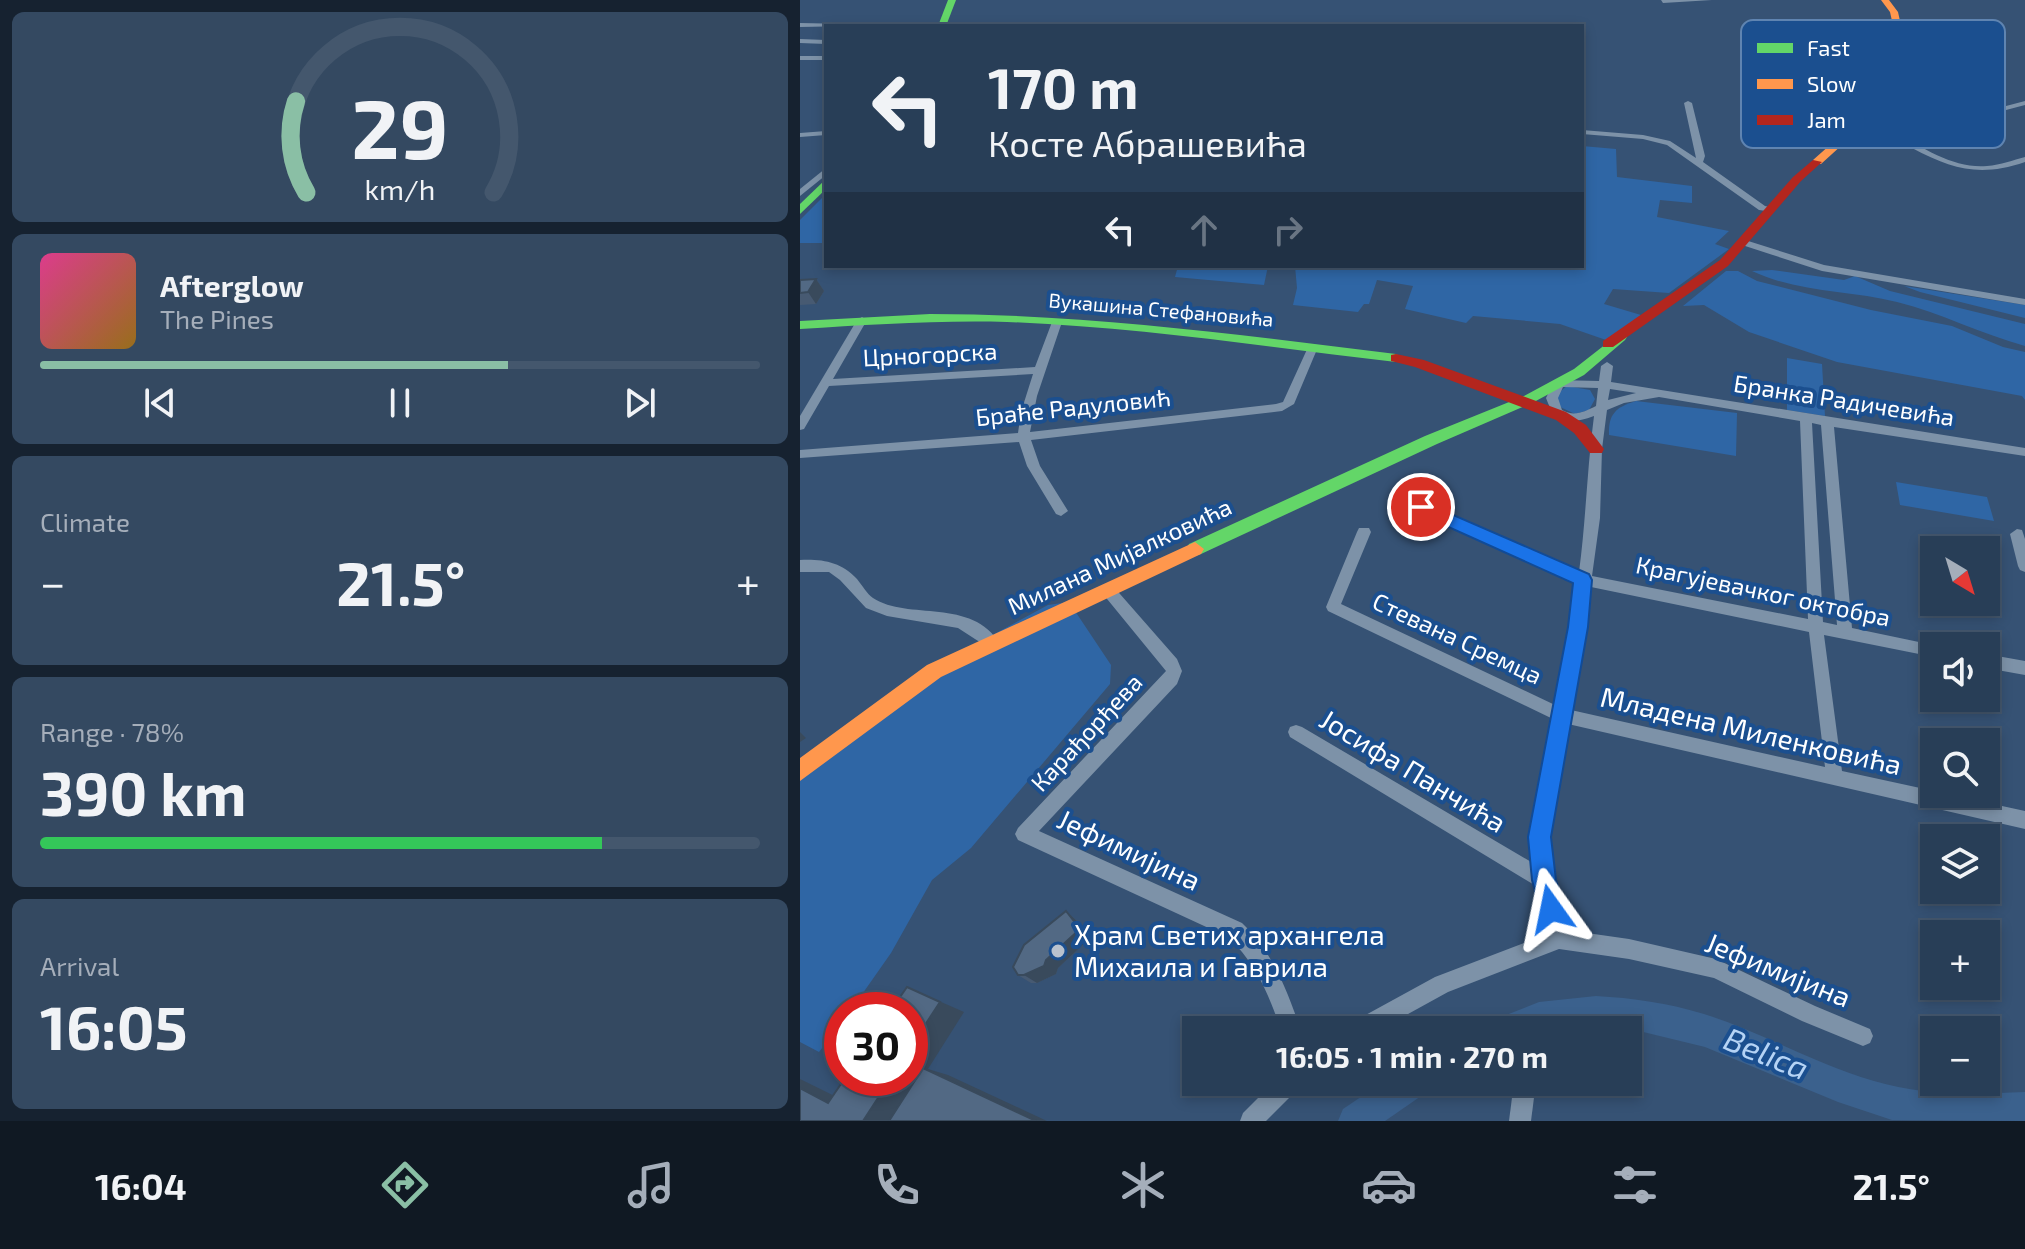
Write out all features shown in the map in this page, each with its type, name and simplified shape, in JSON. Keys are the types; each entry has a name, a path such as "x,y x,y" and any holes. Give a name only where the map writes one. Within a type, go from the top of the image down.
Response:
{"street":[{"path":"943,24 952,0"},
{"path":"1663,1 1709,0"},
{"name":"Милана Мијалковића","path":"1885,0 1896,20"},
{"path":"800,25 824,26"},
{"path":"800,41 824,42"},
{"path":"800,58 824,58"},
{"path":"800,65 824,66"},
{"path":"1688,103 1701,156 1699,162"},
{"path":"2005,109 2025,103"},
{"path":"1584,132 1657,139 1678,147 1762,208 1770,210"},
{"path":"800,135 824,133"},
{"name":"Милана Мијалковића","path":"1559,383 1612,350 1724,263 1797,179 1834,148"},
{"path":"1919,148 1969,168 1993,168 2025,159"},
{"path":"800,193 824,173"},
{"path":"800,211 824,184"},
{"path":"1742,242 1822,268 2025,302"},
{"name":"Вукашина Стефановића","path":"800,325 862,320 1005,318 1313,347 1414,361 1501,402 1561,416"},
{"path":"800,426 862,320"},
{"path":"1057,322 1040,370 1024,437 1034,464 1061,511"},
{"name":"Браће Радуловић","path":"800,454 1024,437 1283,407 1288,404 1313,347"},
{"path":"1559,939 1544,880 1539,837 1578,627 1593,518 1596,449 1612,350"},
{"path":"1612,350 1620,381 1650,394"},
{"name":"Милана Мијалковића","path":"800,771 934,671 1612,350"},
{"path":"1573,366 1552,398 1561,416 1580,429 1596,449"},
{"name":"Црногорска","path":"824,383 1040,370"},
{"path":"1501,402 1559,383"},
{"name":"Бранка Радичевића","path":"1559,383 1581,383 2025,452"},
{"path":"1581,383 1592,389 1603,405"},
{"path":"1561,416 1578,417 1603,405 1650,394"},
{"path":"1806,418 1816,628 1834,775"},
{"path":"1827,421 1845,634"},
{"name":"Крагујевачког октобра","path":"1421,507 1583,580 1920,648"},
{"name":"Стевана Сремца","path":"1364,532 1333,607 1560,715"},
{"path":"2017,534 2025,566"},
{"path":"800,566 834,567 843,572 867,602 889,609 956,619 977,628 992,644"},
{"name":"Карађорђева","path":"1024,834 1171,679 1174,671 1172,664 1108,590"},
{"path":"2000,664 2025,668"},
{"name":"Младена Миленковића","path":"1560,715 2025,820"},
{"name":"Јосифа Панчића","path":"1296,732 1544,880"},
{"name":"Јефимијина","path":"1024,834 1235,930 1250,944 1262,963 1285,1016"},
{"name":"Јефимијина","path":"1384,1016 1442,984 1559,939 1629,949 1716,969 1863,1036"},
{"path":"1251,1121 1275,1096"},
{"path":"1520,1121 1523,1096"}],"shaded area":[{"path":"1584,146 1616,149 1617,177 1692,186 1692,203 1660,200 1657,217 1729,231 1715,244 1729,249 1669,293 1613,289 1604,304 1641,315 1606,340 1560,324 1473,316 1466,323 1405,309 1413,286 1377,280 1369,304 1364,304 1358,312 1293,305 1297,288 1295,268 1584,268"},
{"path":"824,196 824,243 800,243 800,220"},
{"path":"1177,268 1268,268 1264,285 1175,277"},
{"path":"1772,270 1844,280 1855,276 1890,291 2025,324 2025,346 1897,302 1806,287 1752,271"},
{"path":"1726,271 1738,271 1757,281 1871,310 1952,326 2003,347 2025,352 2025,400 2022,396 1837,362 1749,332 1704,305 1683,306"},
{"path":"1904,286 2025,305 2025,318 1920,292"},
{"path":"1787,358 1822,364 1825,416 1787,410"},
{"path":"1567,386 1590,390 1595,399 1589,410 1575,414 1558,406 1557,394"},
{"path":"1636,401 1737,413 1736,456 1609,435 1615,412"},
{"path":"1896,482 1987,497 1994,521 1900,505"},
{"path":"1069,602 1111,665 1110,684 971,848 932,880 891,953 864,992 824,992 824,1046 819,1052 800,1042 800,777 987,638 1048,605"}],"building":[{"path":"816,279 808,292 800,293 800,280"},
{"path":"1066,911 1080,929 1046,960 1044,966 1018,975 1013,967 1024,945"},
{"path":"928,997 940,1002 928,1020"},
{"path":"928,1070 1036,1121 889,1121 905,1096 928,1096"},
{"path":"800,1088 828,1103 833,1096 879,1096 863,1121 800,1121"}],"waterway":[{"name":"Belica","path":"1550,1016 1596,1012 1635,1014 1671,1021 1738,1043 1838,1085 1892,1103 1949,1110 2025,1109"},
{"name":"Belica","path":"1355,1121 1392,1096"}],"traffic: fast":[{"path":"943,24 952,0"},
{"path":"800,211 824,184"},
{"path":"800,325 930,318 1008,318 1152,329 1396,358"},
{"path":"1195,549 1431,440 1529,399 1579,372 1620,337"}],"traffic: slow":[{"path":"1885,0 1896,20"},
{"path":"1817,162 1833,148"},
{"path":"800,771 934,671 1195,549"}],"traffic: jam":[{"path":"1608,344 1724,263 1797,179 1817,162"},
{"path":"1396,358 1419,363 1561,416 1580,429 1596,449"}],"place":[{"name":"Храм Светих архангела Михаила и Гаврила","path":"1058,951"}],"route":[{"path":"1421,507 1583,580 1578,627 1539,837 1551,909"}]}
